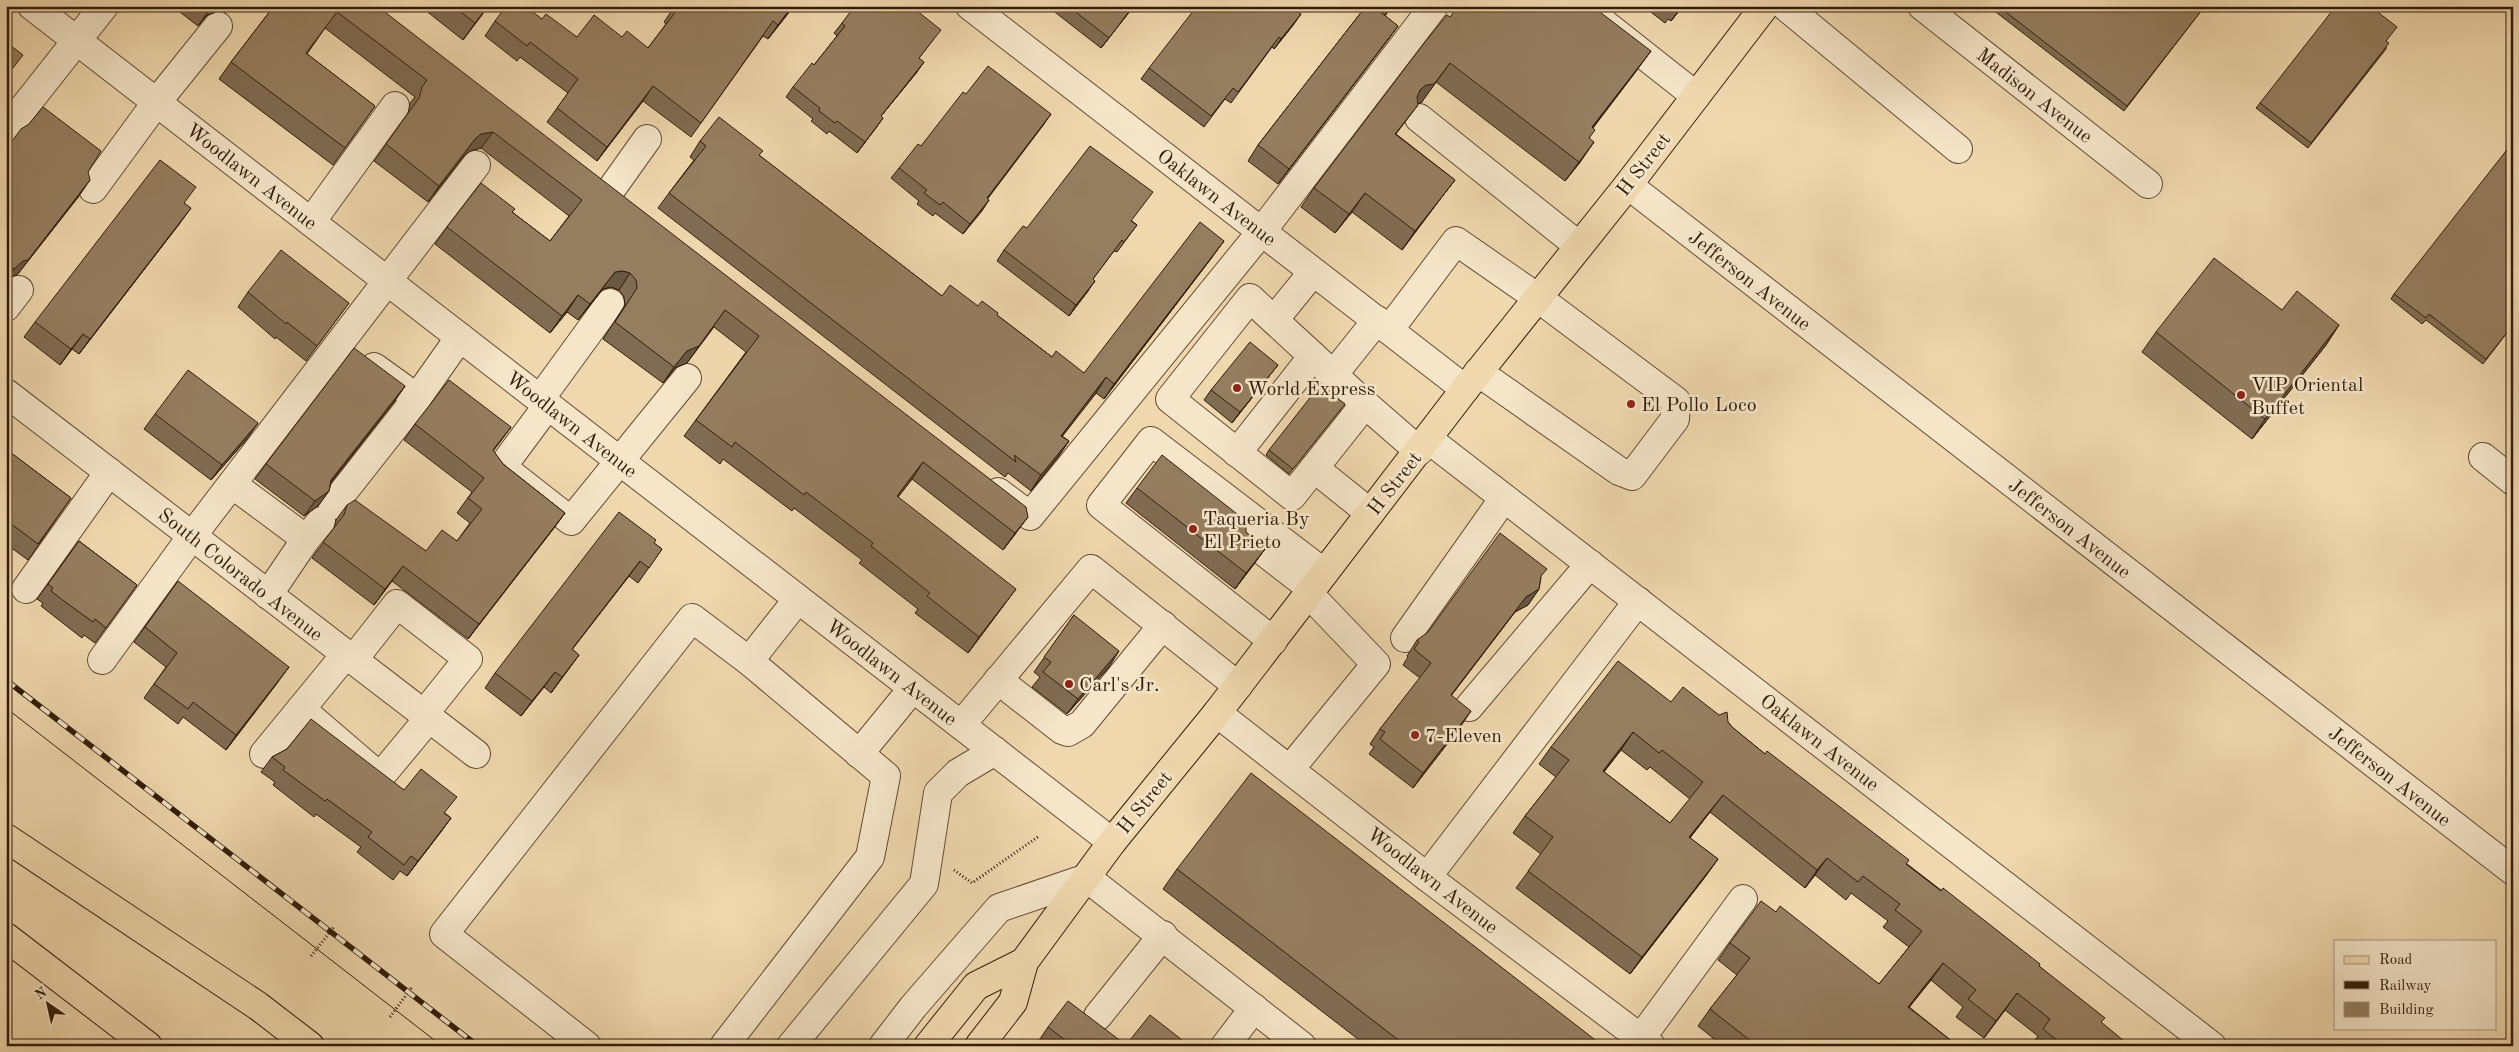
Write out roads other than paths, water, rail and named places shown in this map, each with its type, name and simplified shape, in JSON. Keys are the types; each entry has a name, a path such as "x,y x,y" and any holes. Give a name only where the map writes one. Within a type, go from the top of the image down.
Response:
{"main road":[{"name":"H Street","path":"979,1046 1013,1002 1024,962 1112,842 1238,686 1471,380 1628,185 1765,6"},
{"path":"6,838 258,1006 310,1046"},
{"path":"6,938 148,1046"},
{"name":"H Street","path":"928,1046 976,986 1024,962"}],"street":[{"name":"Woodlawn Avenue","path":"32,6 1112,842"},
{"path":"6,130 78,42 104,6"},
{"name":"Oaklawn Avenue","path":"970,6 1383,325 1619,470 1632,476 1676,419 1676,400 1538,298"},
{"path":"975,474 1030,516 1262,231 1434,6"},
{"path":"1582,6 1696,96"},
{"path":"1786,6 1958,149"},
{"name":"Madison Avenue","path":"1922,6 2148,184"},
{"path":"93,189 156,102 218,26"},
{"path":"311,222 395,106"},
{"path":"1419,118 1579,246"},
{"path":"610,191 647,139"},
{"path":"102,660 192,536 476,165"},
{"path":"586,174 633,210"},
{"name":"Jefferson Avenue","path":"1628,185 2513,871"},
{"path":"1333,375 1383,325 1456,241 1538,298"},
{"path":"1274,320 1313,272"},
{"name":"Oaklawn Avenue","path":"1237,453 1170,399 1250,298 1365,404 1504,498 2212,1046"},
{"path":"610,303 502,467 571,521 687,378"},
{"path":"268,595 320,522 417,398 460,337"},
{"path":"341,342 417,398"},
{"path":"1313,356 1237,453 1292,496 1365,404"},
{"name":"South Colorado Avenue","path":"6,393 476,754"},
{"path":"1276,636 1101,505 1151,440 1315,585 1376,664 1290,770"},
{"path":"2483,457 2513,481"},
{"path":"1314,468 1370,513"},
{"path":"26,589 109,472"},
{"path":"232,484 320,522"},
{"path":"1406,638 1504,498"},
{"path":"1469,707 1590,564"},
{"path":"961,725 1092,569 1238,686"},
{"path":"749,661 798,599"},
{"path":"1427,877 1638,601"},
{"path":"264,754 300,709 397,604 468,659 380,777 300,709"},
{"path":"586,1046 444,934 692,618 749,661 886,776 870,857 724,1046"},
{"path":"998,680 1062,730 1068,732 1082,724 1163,625"},
{"path":"859,754 913,688"},
{"name":"Woodlawn Avenue","path":"1216,713 1427,877 1646,1042"},
{"path":"791,1046 924,884 938,793 958,772 995,752"},
{"path":"883,1046 913,1007 998,908 1087,878 1302,1046"},
{"path":"1646,1042 1743,899"},
{"path":"1098,1016 1163,936"},
{"path":"1225,1046 1254,1008"}],"tram line":[{"path":"6,708 442,1046"}],"railway":[{"path":"6,680 478,1046"}],"place":[{"name":"World Express","path":"1237,388"},
{"name":"VIP Oriental Buffet","path":"2241,395"},
{"name":"El Pollo Loco","path":"1631,404"},
{"name":"Taqueria By El Prieto","path":"1193,529"},
{"name":"Carl's Jr.","path":"1069,684"},
{"name":"7-Eleven","path":"1415,735"}]}
